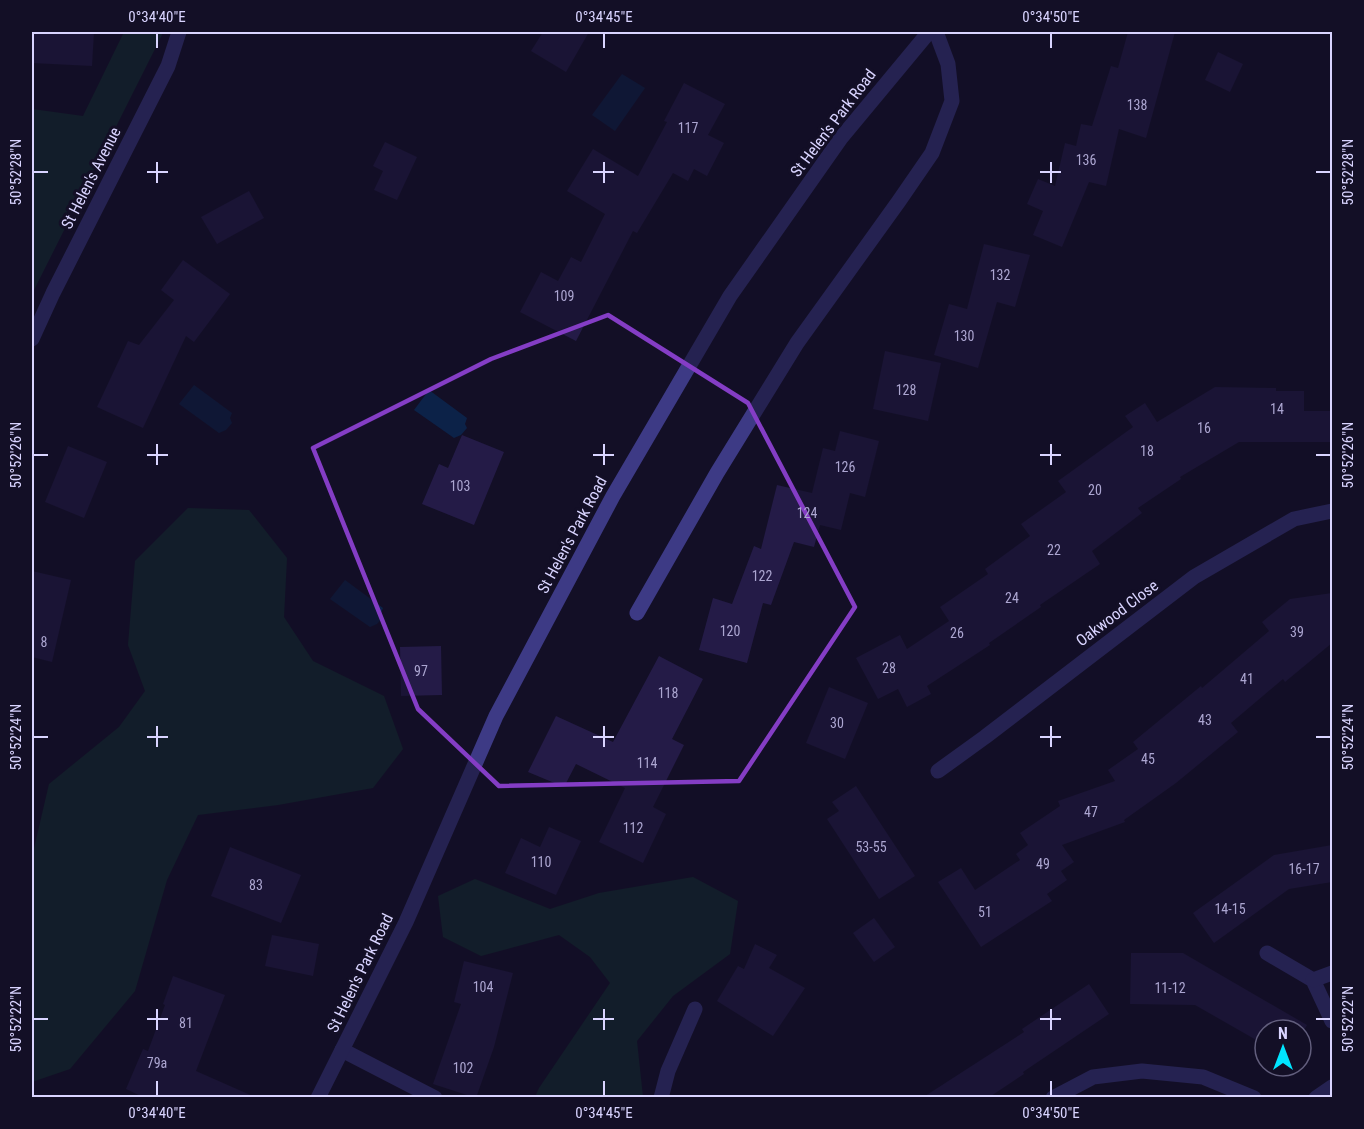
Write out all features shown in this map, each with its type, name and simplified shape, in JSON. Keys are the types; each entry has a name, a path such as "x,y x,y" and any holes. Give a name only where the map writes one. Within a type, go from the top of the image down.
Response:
{"street":[{"name":"St Helen's Avenue","path":"32,339 52,293 168,66 179,32"},
{"name":"St Helen's Park Road","path":"318,1098 406,922 496,716 613,496 730,296 841,138 929,32"},
{"path":"637,613 717,473 797,343 932,153 952,101 948,64 936,32"},
{"name":"Oakwood Close","path":"938,771 986,737 1194,577 1294,519 1332,511"},
{"path":"1266,953 1313,980 1332,1021"},
{"path":"1313,980 1332,973"},
{"path":"661,1098 668,1071 695,1008"},
{"path":"342,1050 435,1098"},
{"path":"1053,1098 1093,1077 1142,1071 1203,1077 1254,1098"},
{"path":"1316,1098 1332,1087"}],"highlighted area":[{"path":"608,315 748,403 855,607 739,781 499,786 418,709 313,448 491,359"}],"green space":[{"path":"124,32 161,32 162,35 32,294 32,109 83,116"},
{"path":"188,508 249,510 287,558 284,617 313,661 384,696 403,749 373,788 278,805 198,815 167,880 135,991 70,1069 32,1082 32,857 49,784 119,727 145,691 128,645 135,561"},
{"path":"693,877 738,901 730,954 673,996 637,1041 643,1097 535,1097 610,983 590,957 559,935 481,956 443,937 438,896 475,879 550,909 599,893"}],"water":[{"path":"622,74 645,88 615,131 592,115"},
{"path":"194,385 232,413 230,418 232,423 226,430 219,433 179,404"},
{"path":"429,390 467,418 465,424 467,428 461,435 454,438 414,410"},
{"path":"345,580 383,608 381,613 383,617 377,624 370,627 330,599"}],"building":[{"path":"32,32 94,32 92,66 32,63"},
{"path":"543,32 589,32 566,72 531,51"},
{"path":"1128,32 1175,32 1146,138 1119,129 1106,186 1089,182 1062,247 1033,235 1043,211 1027,204 1038,179 1055,186 1065,143 1076,146 1081,124 1092,126 1111,66 1118,68"},
{"path":"1218,52 1243,64 1230,92 1205,80"},
{"path":"684,83 725,104 708,135 724,143 707,176 694,169 688,181 673,173 637,233 633,231 576,341 520,312 541,272 558,281 571,257 581,262 605,214 567,191 593,149 638,176 667,122 664,121"},
{"path":"385,142 417,157 397,200 374,190 383,171 373,166"},
{"path":"249,191 264,218 217,244 201,217"},
{"path":"984,244 1030,255 1015,307 997,302 978,368 934,355 949,304 967,309"},
{"path":"183,260 230,294 194,342 186,336 143,428 97,407 128,341 139,345 174,300 161,290"},
{"path":"885,351 941,363 928,421 873,409"},
{"path":"1215,387 1304,391 1304,411 1332,411 1332,442 1239,442 1180,477 1181,479 1138,508 1142,513 1092,551 1100,564 1040,605 1041,607 989,643 990,645 927,686 931,694 907,707 898,689 878,699 856,658 900,635 907,649 949,621 940,607 988,574 985,569 1030,536 1021,524 1066,492 1058,481 1133,427 1125,416 1145,403 1157,422"},
{"path":"840,431 879,441 865,497 850,493 841,530 820,525 814,547 794,542 771,605 763,603 747,663 699,650 713,598 732,604 754,546 761,549 777,485 812,493 823,448 835,451"},
{"path":"462,435 504,452 474,525 422,504 439,464 448,468"},
{"path":"68,446 107,462 84,518 45,502"},
{"path":"32,571 71,580 52,662 32,657"},
{"path":"1332,593 1332,643 1285,682 1283,679 1231,723 1238,732 1176,783 1124,820 1125,822 1062,845 1074,862 1061,871 1067,880 1047,894 1052,901 981,947 938,882 961,868 975,890 1020,860 1016,854 1028,845 1020,833 1060,806 1058,801 1115,781 1108,770 1138,749 1133,742 1269,631 1262,622 1290,599"},
{"path":"441,646 442,695 401,696 400,647"},
{"path":"659,656 703,679 672,739 684,745 653,807 666,814 643,863 599,842 625,788 576,764 564,787 528,772 556,716 613,742"},
{"path":"829,687 868,703 845,759 806,743"},
{"path":"856,786 915,876 879,899 827,819 839,811 832,802"},
{"path":"549,827 581,841 556,895 505,873 521,838 540,847"},
{"path":"1332,845 1332,882 1289,889 1214,943 1193,913 1274,855"},
{"path":"230,847 301,875 281,923 211,896"},
{"path":"874,918 895,947 874,962 853,933"},
{"path":"272,935 319,944 313,976 265,966"},
{"path":"755,944 777,955 769,968 805,988 773,1036 717,1001 738,966 744,969"},
{"path":"1131,953 1183,953 1295,1018 1253,1018 1253,1038 1195,1005 1130,1004"},
{"path":"464,961 513,973 494,1047 476,1098 433,1084 461,1004 454,1002"},
{"path":"173,976 225,995 196,1071 257,1098 145,1098 126,1089 143,1049 148,1051"},
{"path":"1089,984 1109,1014 1023,1072 1024,1074 988,1098 922,1098 1024,1032 1022,1029"}]}
